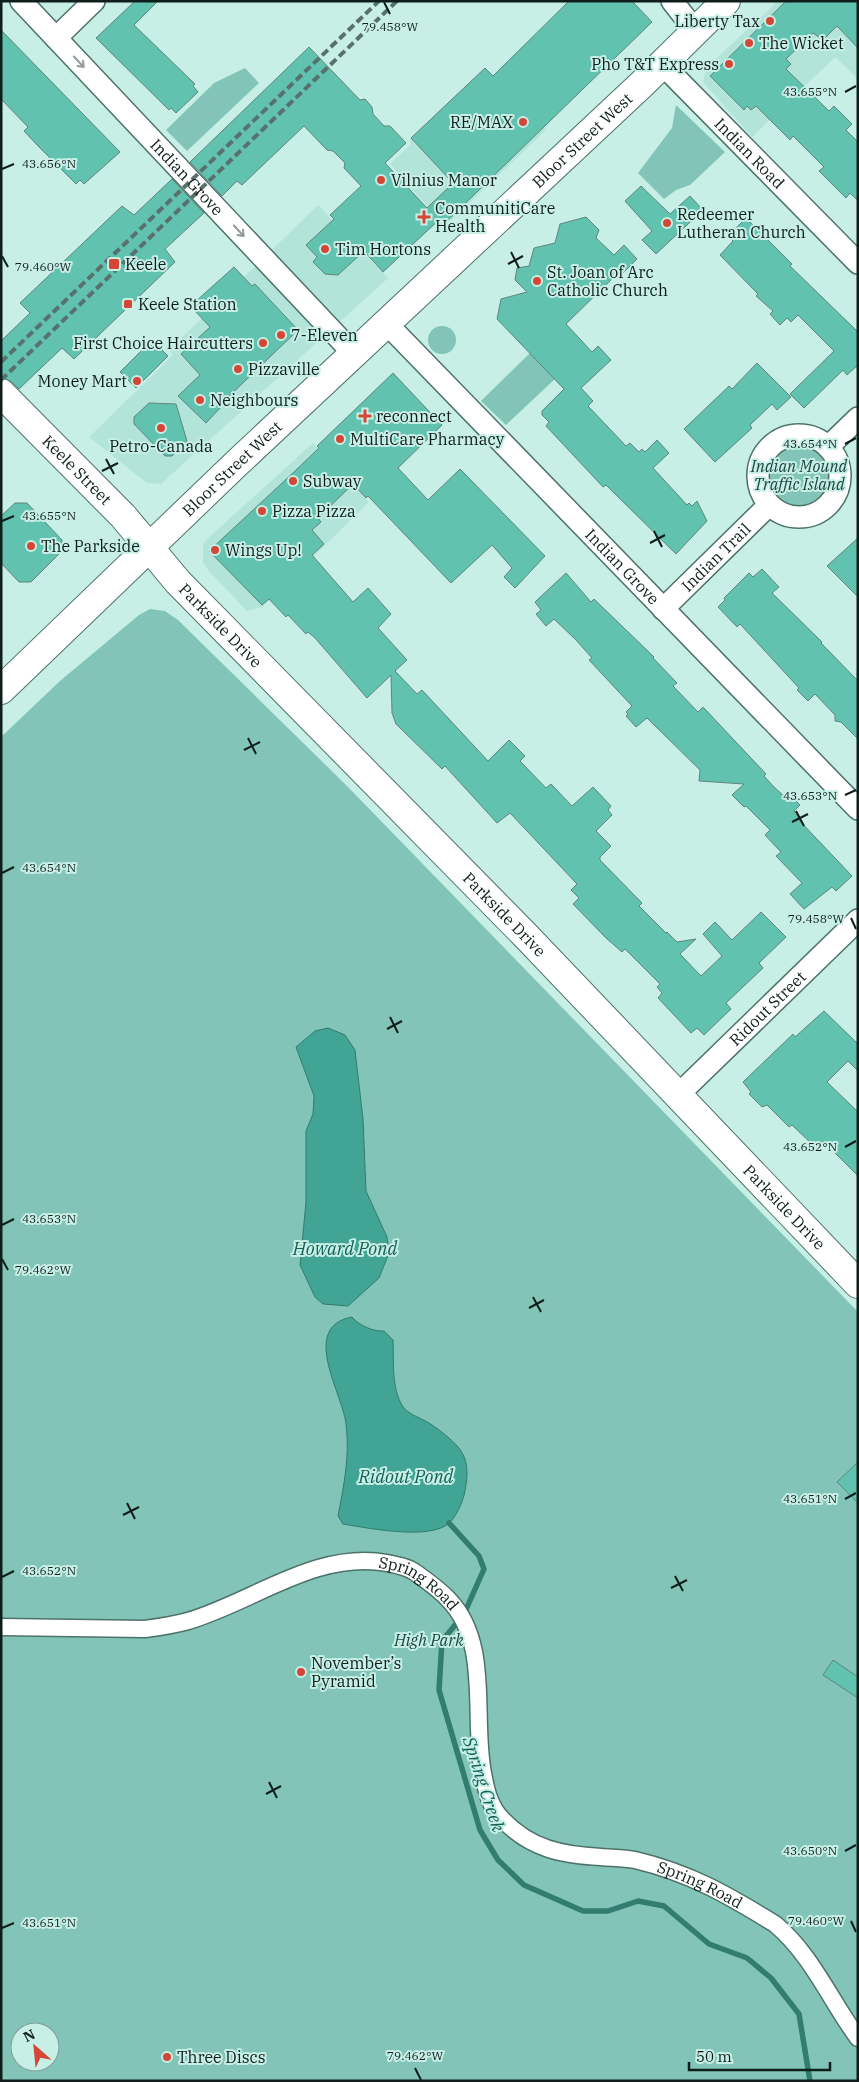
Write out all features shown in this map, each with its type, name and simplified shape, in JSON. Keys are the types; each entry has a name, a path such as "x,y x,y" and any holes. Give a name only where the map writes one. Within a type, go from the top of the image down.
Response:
{"main road":[{"name":"Bloor Street West","path":"1,690 662,64 726,1"},
{"name":"Keele Street","path":"1,393 123,516 149,548"},
{"name":"Parkside Drive","path":"149,548 178,582 520,930 858,1284"}],"street":[{"name":"Indian Grove","path":"21,1 354,354"},
{"path":"56,38 94,1"},
{"path":"672,1 695,30"},
{"name":"Indian Road","path":"662,64 858,263"},
{"name":"Indian Grove","path":"387,324 858,809"},
{"path":"828,447 858,418"},
{"path":"792,436 805,436 817,440 828,447 835,457 839,469 840,482 836,494 828,505 812,515 793,517 780,513 769,505 762,495 758,483 758,470 762,458 770,448 780,440 792,436"},
{"name":"Indian Trail","path":"663,609 769,505"},
{"name":"Ridout Street","path":"677,1096 858,920"},
{"name":"Spring Road","path":"1,1627 145,1629 165,1627 189,1621 305,1572 330,1564 356,1560 379,1562 412,1570 440,1590 451,1602 471,1634 476,1658 479,1752 486,1790 502,1820 522,1837 551,1852 633,1860 694,1878 753,1910 787,1934 807,1958 858,2038"}],"shaded area":[{"path":"778,1 858,1 858,79 835,57 752,137 703,82 706,68"},
{"path":"485,68 546,130 445,226 390,164 411,144 409,141 411,138"},
{"path":"318,205 388,278 161,484 147,483 89,437 173,355 169,350"},
{"path":"313,443 369,502 262,607 247,611 208,570 203,562 203,545 206,540"}],"green space":[{"path":"245,68 259,83 187,151 166,130 214,83"},
{"path":"676,105 725,152 690,185 676,190 664,199 638,173 672,128"},
{"path":"442,326 452,330 456,340 452,350 442,354 432,350 428,340 432,330"},
{"path":"530,353 555,379 506,425 481,401"},
{"name":"Indian Mound Traffic Island","path":"799,444 811,446 822,453 829,464 831,476 829,488 822,499 811,506 799,508 787,506 776,499 769,488 767,476 769,464 776,453 787,446"},
{"name":"High Park","path":"150,609 165,611 178,620 347,786 858,1312 858,2081 1,2081 1,737 60,681 139,615"}],"water":[{"name":"Howard Pond","path":"328,1028 345,1035 355,1050 363,1119 366,1191 387,1237 389,1253 379,1278 348,1306 323,1304 315,1297 300,1265 306,1202 306,1131 313,1114 314,1096 296,1047 315,1031"},
{"name":"Ridout Pond","path":"352,1317 366,1327 384,1331 393,1340 395,1383 399,1400 403,1407 446,1435 462,1452 466,1462 467,1473 464,1495 455,1516 445,1526 423,1532 395,1531 343,1524 338,1516 346,1470 347,1436 343,1411 328,1363 326,1347 328,1334 336,1323"}],"building":[{"path":"135,1 158,1 134,25 195,84 193,86 198,92 176,113 171,108 169,110 96,38"},
{"path":"569,1 632,1 652,22 445,223 440,219 383,272 364,251 338,275 325,274 313,262 317,257 306,245 334,219 330,215 361,186 344,168 345,163 333,151 327,150 304,126 242,185 237,181 222,196 190,162 309,47 360,100 365,99 372,107 373,114 384,126 390,126 406,143 385,163 427,208 453,183 411,138 485,68 493,76"},
{"path":"786,1 858,1 858,48 837,26 823,40 813,33 786,59 791,64 786,69 829,111 834,106 852,124 846,130 858,142 858,201 850,193 846,198 819,171 824,167 793,136 790,140 756,106 751,110 747,106 744,110 710,76"},
{"path":"1,30 120,152 84,184 80,180 76,184 38,146 24,131 28,127 1,99"},
{"path":"172,179 204,213 165,249 175,262 74,359 62,348 19,389 12,382 1,378 1,341 30,313 20,303 122,206 134,215"},
{"name":"Redeemer Lutheran Church","path":"641,186 670,214 690,196 703,210 656,254 642,240 652,231 625,201"},
{"path":"586,217 599,230 596,238 614,255 624,245 637,259 620,276 617,274 566,324 592,352 598,346 611,360 581,388 593,401 588,406 626,446 630,443 639,452 642,449 645,452 657,440 669,453 653,468 687,505 689,503 692,506 697,501 707,521 676,554 606,485 603,487 546,426 549,422 542,415 542,411 564,389 497,319 501,299 527,292 515,280 517,268 529,266 534,248 555,243 560,224"},
{"path":"746,218 792,264 790,266 858,332 858,365 847,375 843,370 804,408 790,394 834,351 798,315 791,322 787,318 780,325 770,314 773,311 756,296 758,294 720,255 733,241 728,236"},
{"path":"234,267 252,286 255,284 298,330 220,405 222,406 206,423 178,396 200,375 181,354 210,327 195,311 200,307 195,302"},
{"path":"152,340 168,356 136,388 120,372"},
{"path":"757,363 791,397 777,410 772,404 750,425 752,428 715,462 684,429 729,386 732,389"},
{"path":"393,373 442,425 398,468 428,500 460,469 545,556 515,588 504,577 512,568 492,545 451,583 368,496 366,498 353,484 318,518 321,522 312,530 324,544 312,555 353,602 368,588 391,614 378,628 407,660 395,671 417,694 422,690 488,761 509,740 525,756 520,761 546,788 551,784 572,806 593,787 611,806 608,810 612,815 596,831 611,846 600,857 600,860 642,903 639,906 666,933 677,942 696,939 680,954 701,976 722,956 703,934 715,922 732,940 761,912 786,937 759,963 763,968 726,1003 731,1009 704,1035 697,1028 691,1033 658,998 662,993 657,987 660,984 625,949 622,952 606,938 573,904 579,898 571,890 577,884 510,813 497,823 445,766 442,769 396,724 392,713 391,675 367,698 315,638 308,632 306,634 269,599 262,605 209,551 319,448 317,446"},
{"path":"149,403 176,404 187,441 172,456 165,456 134,424 134,417"},
{"name":"The Parkside","path":"15,503 27,503 62,540 61,552 31,582 19,582 1,563 1,516"},
{"path":"858,538 858,597 827,566"},
{"path":"762,569 779,587 772,593 822,642 858,681 858,739 841,722 835,721 835,715 815,694 808,701 797,690 799,688 740,624 737,627 718,607 725,600 724,598 749,573 753,577"},
{"path":"566,573 591,602 594,599 654,657 677,683 673,686 698,712 703,707 766,774 764,776 774,787 786,798 790,795 800,805 794,811 799,817 797,818 852,876 836,891 832,887 804,909 790,894 802,883 776,856 781,852 765,835 770,830 732,795 744,784 699,781 700,770 647,718 636,727 626,716 628,714 626,712 632,706 589,660 592,658 576,640 554,619 546,626 536,614 541,610 535,602"},
{"path":"824,1011 858,1044 858,1071 848,1061 827,1082 858,1112 858,1176 824,1142 815,1147 792,1125 789,1127 767,1105 762,1107 749,1094 751,1092 743,1082 793,1034 795,1037"},
{"path":"858,1462 858,1503 837,1482"},
{"path":"833,1660 858,1677 858,1698 823,1675"}],"waterway":[{"name":"Spring Creek","path":"449,1523 479,1556 484,1569 464,1614 442,1641 439,1690 480,1830 498,1860 524,1885 583,1911 608,1911 638,1901 664,1906 709,1944 747,1958 771,1978 799,2014 810,2081"}],"railway":[{"path":"1,362 379,1"},
{"path":"1,380 397,1"}],"place":[{"name":"Liberty Tax","path":"770,21"},
{"name":"The Wicket","path":"749,43"},
{"name":"Pho T&T Express","path":"729,64"},
{"name":"RE/MAX","path":"523,122"},
{"name":"Vilnius Manor","path":"381,180"},
{"name":"CommunitiCare Health","path":"424,217"},
{"name":"Redeemer Lutheran Church","path":"667,223"},
{"name":"Tim Hortons","path":"325,249"},
{"name":"Keele","path":"114,264"},
{"name":"St. Joan of Arc Catholic Church","path":"537,281"},
{"name":"Keele Station","path":"128,304"},
{"name":"7-Eleven","path":"281,335"},
{"name":"First Choice Haircutters","path":"263,343"},
{"name":"Pizzaville","path":"238,369"},
{"name":"Money Mart","path":"137,381"},
{"name":"Neighbours","path":"200,400"},
{"name":"reconnect","path":"365,416"},
{"name":"Petro-Canada","path":"161,428"},
{"name":"MultiCare Pharmacy","path":"340,439"},
{"name":"Subway","path":"293,481"},
{"name":"Pizza Pizza","path":"262,511"},
{"name":"The Parkside","path":"31,546"},
{"name":"Wings Up!","path":"215,550"},
{"name":"November’s Pyramid","path":"301,1672"},
{"name":"Three Discs","path":"167,2057"}]}
